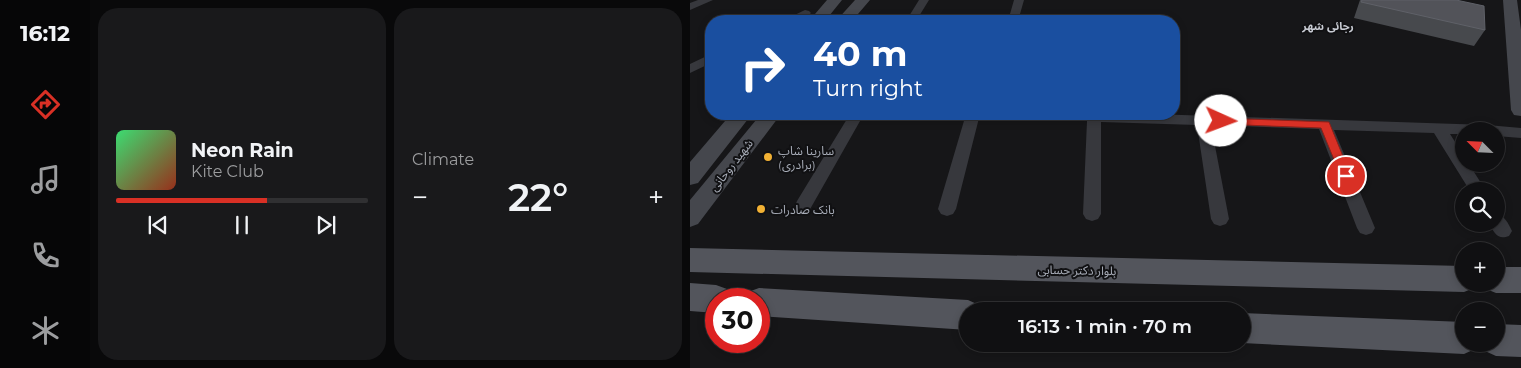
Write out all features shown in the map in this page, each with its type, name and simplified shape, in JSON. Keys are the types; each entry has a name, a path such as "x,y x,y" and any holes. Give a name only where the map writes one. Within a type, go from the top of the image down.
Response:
{"main road":[{"path":"814,15 835,0"},
{"path":"850,15 864,0"},
{"path":"1514,4 1521,110"},
{"name":"شهید روحانی","path":"690,176 737,120"},
{"name":"شهید روحانی","path":"690,217 767,120"},
{"name":"بلوار دکتر حسابی","path":"690,260 1455,279"},
{"path":"1505,280 1521,280"},
{"path":"690,297 705,298"},
{"path":"770,303 959,314"},
{"path":"1251,328 1455,338"},
{"path":"1505,340 1521,341"}],"street":[{"path":"690,7 708,0"},
{"path":"915,15 924,0"},
{"path":"1015,15 1019,0"},
{"path":"690,69 705,61"},
{"path":"1180,119 1521,133"},
{"path":"803,206 853,120"},
{"path":"947,209 971,120"},
{"path":"1092,214 1094,120"},
{"path":"1203,120 1220,218"},
{"path":"1325,125 1366,228"},
{"path":"1439,129 1472,182"}],"building":[{"path":"1362,0 1456,0 1484,6 1485,30 1361,2"}],"place":[{"name":"سارینا شاپ (برادری)","path":"768,157"},
{"name":"بانک صادرات","path":"761,209"}],"district":[{"name":"رجائی شهر","path":"1328,26"}],"route":[{"path":"1221,121 1325,125 1346,176"}]}
